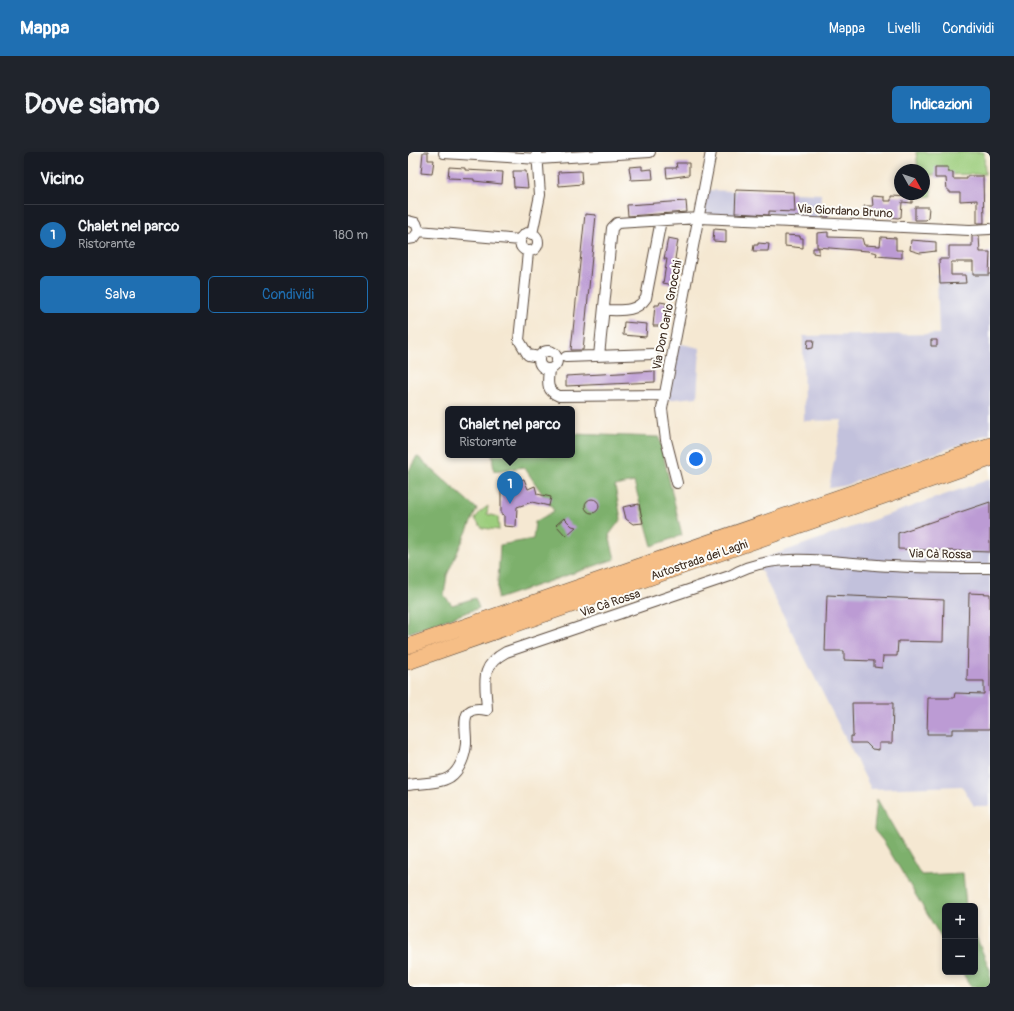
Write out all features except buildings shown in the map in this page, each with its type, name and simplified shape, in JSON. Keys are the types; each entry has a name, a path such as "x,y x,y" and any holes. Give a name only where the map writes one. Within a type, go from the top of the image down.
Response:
{"highway":[{"name":"Autostrada dei Laghi","path":"408,646 990,445"},
{"name":"Autostrada dei Laghi","path":"408,662 990,459"}],"street":[{"path":"444,153 537,155 650,152"},
{"name":"Via Don Carlo Gnocchi","path":"677,483 666,440 662,409 711,152"},
{"path":"532,234 540,194 537,155"},
{"name":"Via Giordano Bruno","path":"599,356 612,228 617,223 699,218 970,230 990,229"},
{"path":"604,310 631,310 641,306 646,298 660,220"},
{"path":"408,221 416,223 419,231"},
{"path":"419,231 520,240"},
{"path":"408,239 416,236 419,231"},
{"path":"520,240 523,235 532,234 536,237 538,246 534,250 528,252"},
{"path":"520,240 523,249 528,252"},
{"path":"528,252 519,340 528,355 539,357"},
{"path":"539,357 545,351 551,351 556,355 556,364 549,369"},
{"path":"566,357 653,354"},
{"path":"539,357 541,366 549,369"},
{"path":"549,369 548,388 550,393 558,396 665,396"},
{"name":"Via Cà Rossa","path":"408,785 443,780 451,776 461,764 466,744 464,720 468,713 474,709 487,710 487,668 497,657 506,652 730,576 752,564 794,560 894,567 990,568"}],"shaded area":[{"path":"706,190 821,194 819,225 701,219"},
{"path":"937,275 990,275 990,434 843,486 829,488 842,420 804,421 803,336 939,334"},
{"path":"677,343 700,348 697,397 664,400"},
{"path":"990,479 990,806 974,806 962,786 871,789 756,561"}],"green space":[{"path":"916,152 984,152 985,174 930,175 930,164 917,164"},
{"path":"930,175 932,196 930,196"},
{"path":"575,434 659,437 682,535 652,546 634,482 615,486 621,519 609,535 615,559 497,599 500,545 533,539 535,522 554,511 524,467 494,471 492,458 575,458"},
{"path":"417,456 477,509 447,575 444,595 452,605 475,598 479,608 408,633 408,472"},
{"path":"488,506 487,514 498,517 499,530 482,528 475,519 480,512"},
{"path":"877,799 921,875 963,873 966,903 942,903 942,939 884,842 874,830"},
{"path":"978,941 990,970 990,987 971,987 964,975 978,975"}],"place":[{"name":"Chalet nel parco","path":"510,504"}]}
